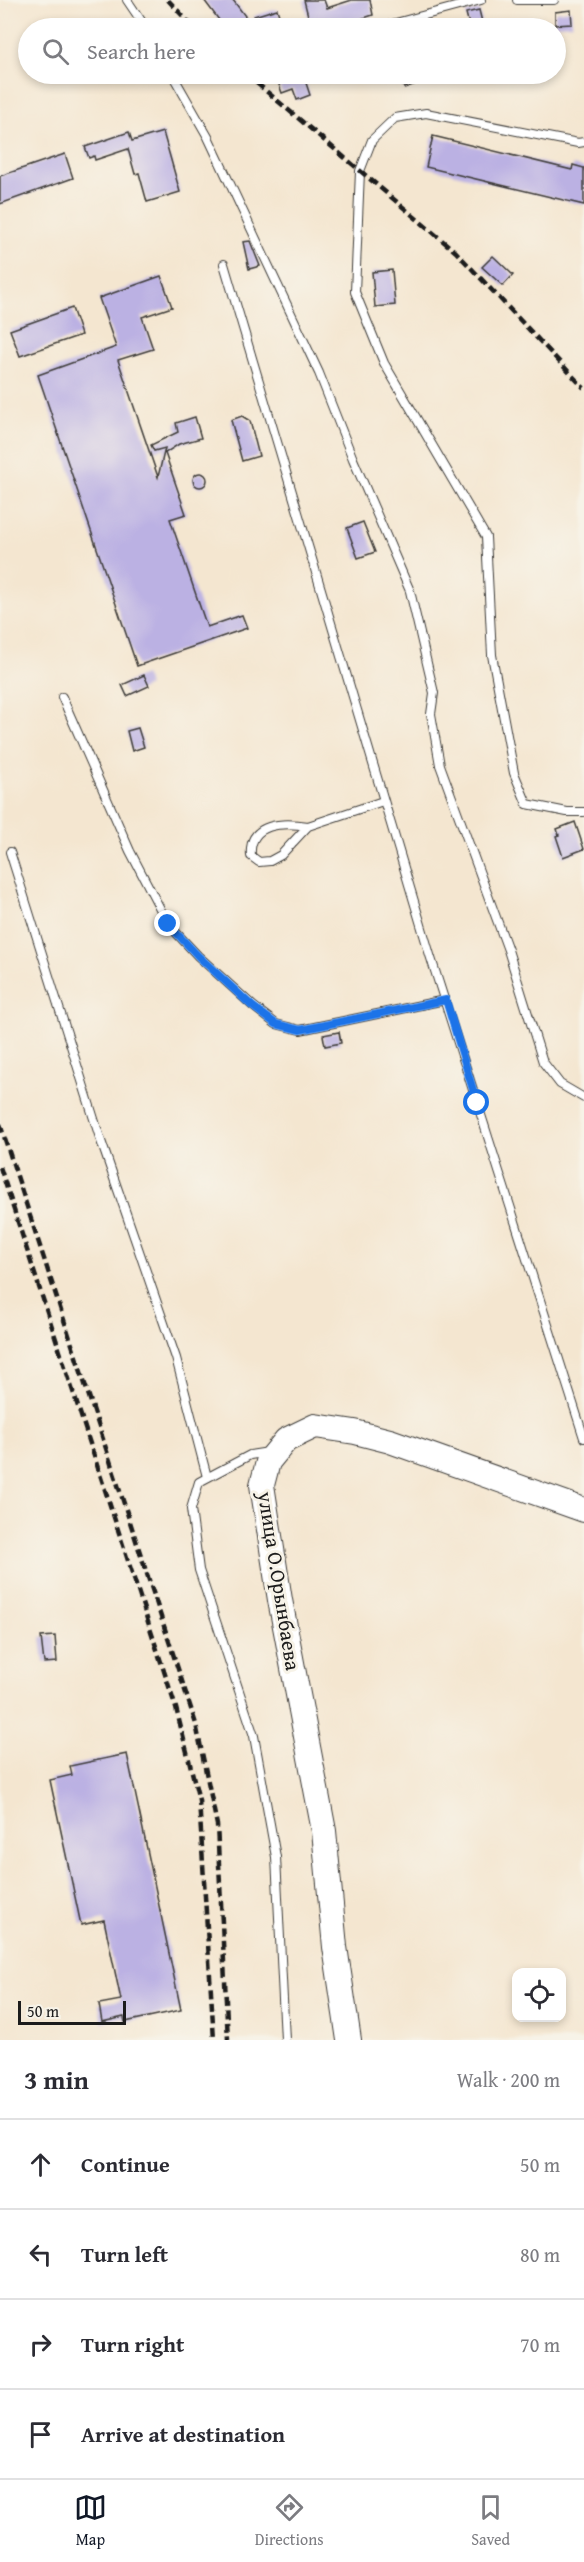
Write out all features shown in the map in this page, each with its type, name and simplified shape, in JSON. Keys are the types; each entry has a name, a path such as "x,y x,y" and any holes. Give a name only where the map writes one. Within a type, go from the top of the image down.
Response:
{"street":[{"name":"улица О.Орынбаева","path":"349,2040 335,1947 324,1831 280,1600 262,1485 268,1462 286,1440 315,1426 355,1432 390,1441 581,1506"}],"lane":[{"path":"127,0 139,18"},
{"path":"414,18 481,0"},
{"path":"517,0 554,0"},
{"path":"178,84 208,137 320,373 352,459 410,591 434,693 431,714 440,765 508,950 543,1062 560,1084 584,1098"},
{"path":"584,142 578,143 426,112 395,118 372,140 360,171 355,292 384,363 486,537 492,655 514,773 527,804 567,812 584,812"},
{"path":"224,264 430,955 584,1438"},
{"path":"62,697 130,851 168,924 198,956 252,1006 276,1024 300,1030 446,1000"},
{"path":"308,826 281,855 270,861 259,862 251,855 250,845 255,835 276,824 291,823 308,826 383,801"},
{"path":"10,852 100,1138 176,1358 207,1477"},
{"path":"278,1450 250,1455 199,1482 191,1509 199,1570 254,1736 276,1857 285,2040"}],"building":[{"path":"204,0 233,0 246,18 218,18"},
{"path":"304,0 324,0 327,8 352,0 370,0 373,15 364,18 308,18"},
{"path":"277,9 280,18 255,18 254,16"},
{"path":"479,10 481,18 467,18 466,13"},
{"path":"571,10 572,24 566,24 566,18 555,18 555,12"},
{"path":"279,84 306,84 310,95 297,100 293,89 282,93"},
{"path":"403,84 416,84 404,88"},
{"path":"129,132 132,141 163,132 180,192 147,202 139,173 135,174 128,149 95,160 94,156 89,158 85,147"},
{"path":"433,136 572,170 573,165 584,168 584,205 426,167"},
{"path":"65,154 73,178 0,204 0,176"},
{"path":"250,241 260,266 249,269 243,242"},
{"path":"493,256 513,275 503,286 482,267"},
{"path":"392,270 395,305 375,307 372,272"},
{"path":"161,276 172,307 142,317 153,349 118,360 158,477 165,448 154,451 151,445 178,432 176,423 195,417 201,438 179,444 165,453 186,514 170,519 207,627 242,615 247,628 137,666 38,375 116,347 99,298"},
{"path":"72,308 81,335 20,356 10,330"},
{"path":"242,416 250,421 259,456 242,461 231,420"},
{"path":"200,473 205,475 207,480 205,485 200,487 195,485 193,480 195,475"},
{"path":"363,522 375,552 358,558 347,528"},
{"path":"144,675 149,686 127,696 122,685"},
{"path":"138,728 144,747 132,751 127,731"},
{"path":"575,822 584,849 563,857 556,836 559,835 557,829"},
{"path":"339,1032 341,1043 325,1046 323,1035"},
{"path":"55,1636 57,1662 44,1663 41,1637"},
{"path":"127,1754 181,2010 125,2022 124,2017 102,2022 99,2004 121,2000 104,1920 81,1925 50,1780 72,1775 70,1766"}],"railway":[{"path":"168,0 185,18"},
{"path":"258,84 456,252 584,388"},
{"path":"0,1124 196,1724 217,1825 228,2040"},
{"path":"0,1167 176,1708 199,1800 214,2040"}],"route":[{"path":"168,924 198,956 252,1006 276,1024 300,1030 446,1000 477,1103"}]}
